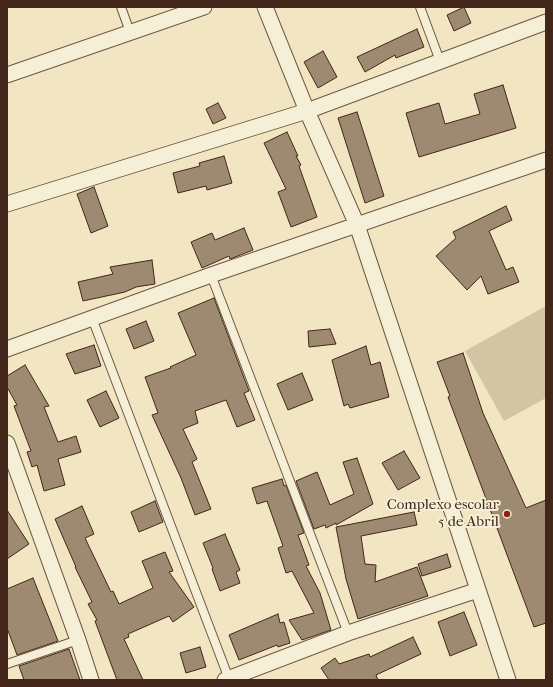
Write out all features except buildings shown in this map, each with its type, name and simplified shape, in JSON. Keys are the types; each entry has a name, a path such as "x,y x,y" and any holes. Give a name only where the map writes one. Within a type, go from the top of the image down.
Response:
{"street":[{"path":"7,75 204,7"},
{"path":"265,7 306,111 357,225 508,680"},
{"path":"7,204 306,111 546,22"},
{"path":"7,348 211,275 546,160"},
{"path":"7,443 91,680"},
{"path":"227,679 348,633 478,590"}],"lane":[{"path":"121,7 130,32"},
{"path":"420,7 440,61"},
{"path":"211,275 348,633"},
{"path":"92,318 227,679"},
{"path":"7,664 78,640"}],"shaded area":[{"path":"546,306 546,398 504,421 465,351"}],"place":[{"name":"Complexo escolar 5 de Abril","path":"507,514"}]}
